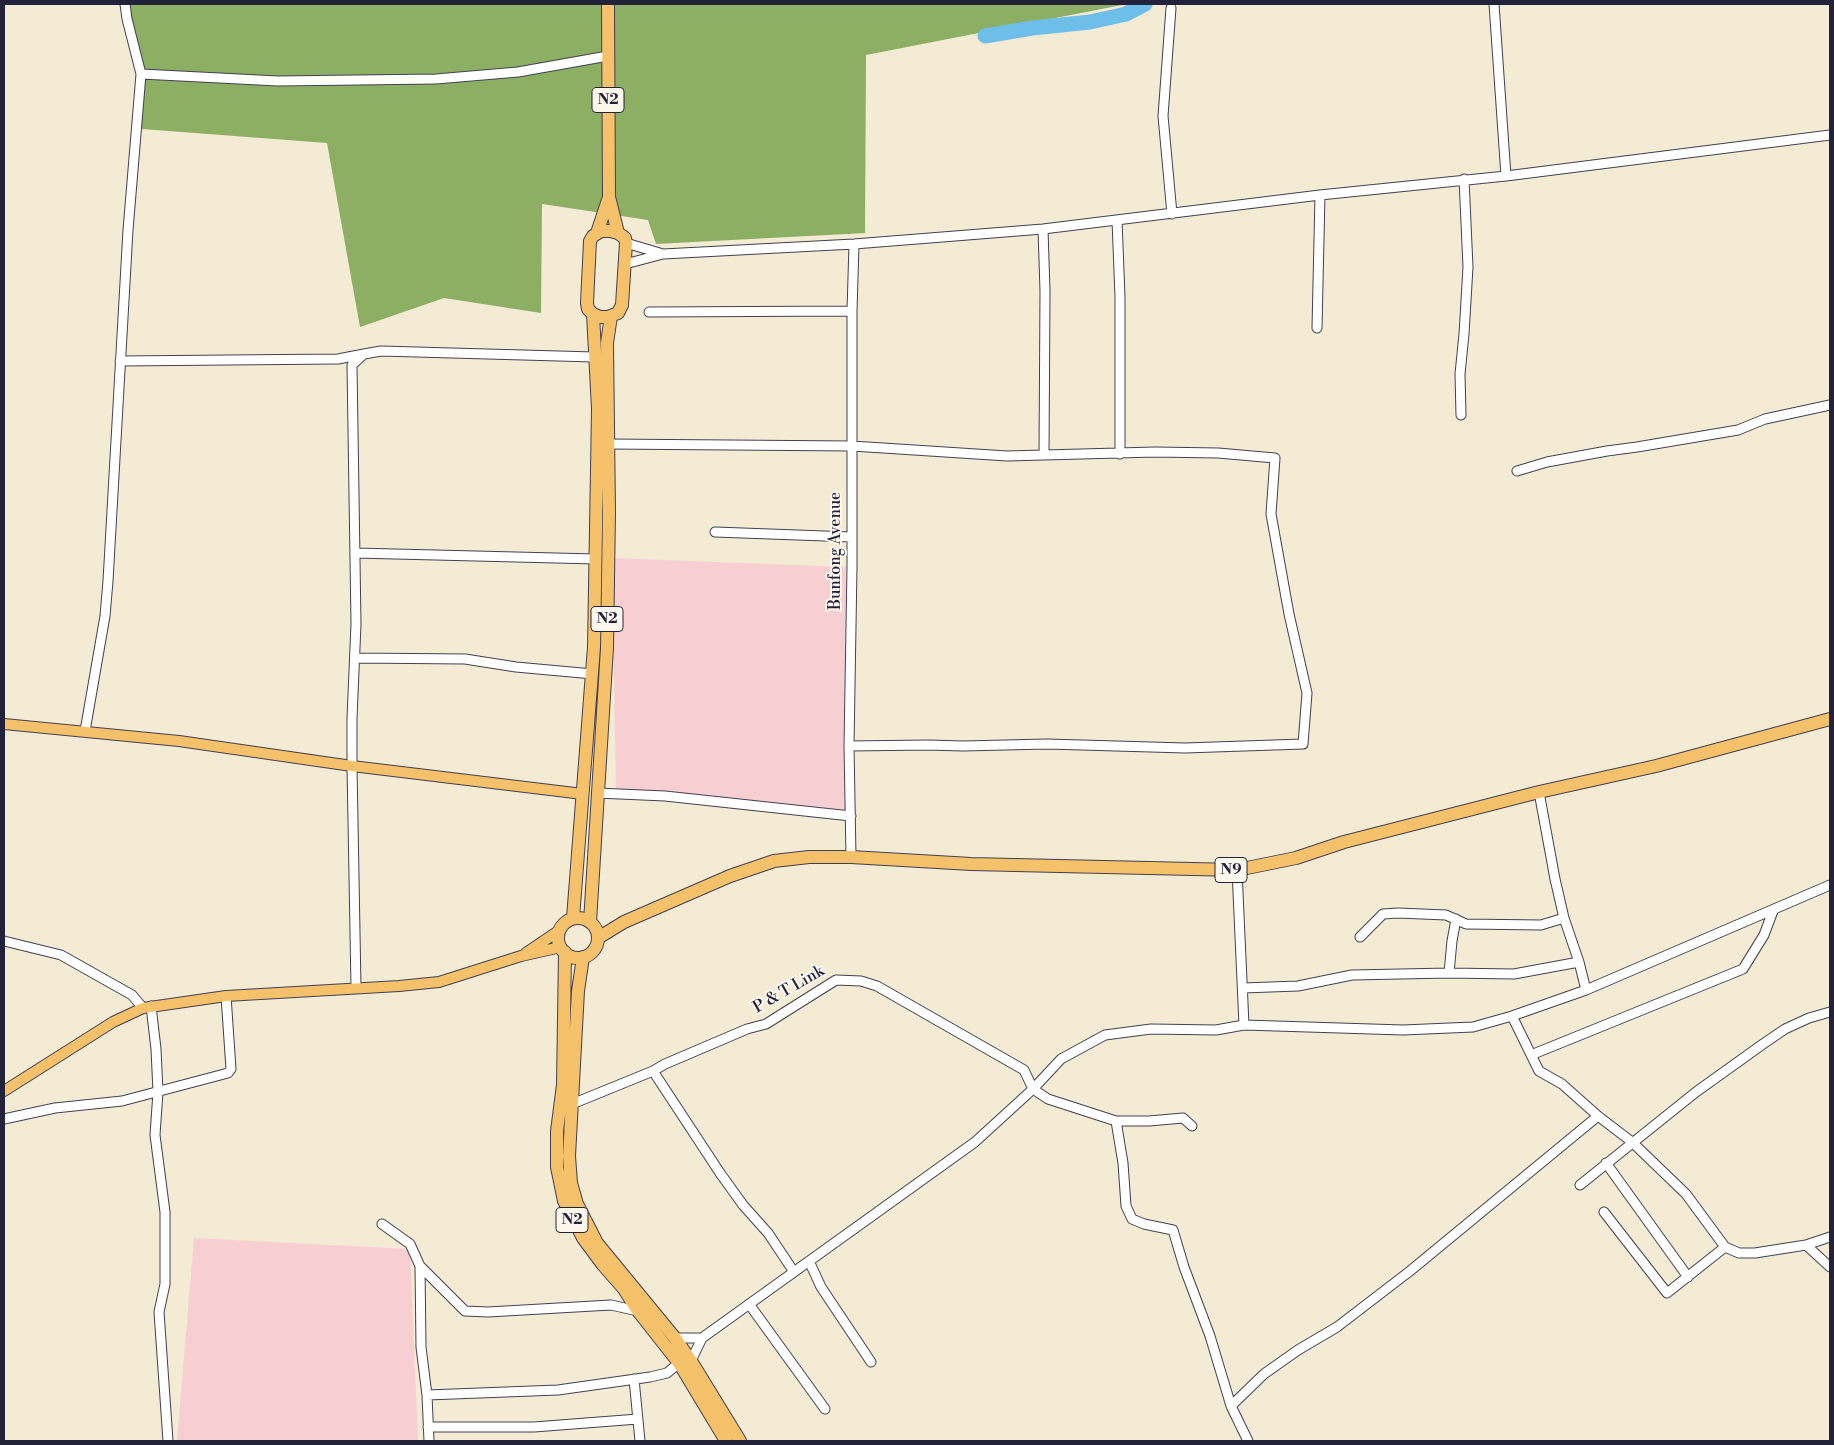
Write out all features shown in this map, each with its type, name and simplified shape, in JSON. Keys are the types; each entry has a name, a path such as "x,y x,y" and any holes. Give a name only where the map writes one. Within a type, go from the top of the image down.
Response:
{"highway":[{"name":"N2","path":"608,4 609,197 618,233"},
{"name":"N2","path":"597,233 609,197"},
{"path":"606,231 618,233 625,238 626,243 622,305 620,310 611,316 604,317 593,314 588,309 590,241 597,233 606,231"},
{"name":"N2","path":"573,918 593,674 598,409 593,314"},
{"name":"N2","path":"594,929 597,793 607,648 609,512 607,343 611,316"},
{"name":"N9","path":"594,929 624,922 730,876 774,861 809,857 852,857 971,864 1237,870 1296,858 1344,842 1539,792 1656,766 1830,719"},
{"path":"573,918 579,918 594,929 593,950 583,957 577,957 563,950 558,936 563,925 573,918"},
{"name":"N2","path":"563,950 563,1085 557,1131 557,1167 564,1201 583,1238 624,1289 638,1311 686,1360 740,1441"},
{"name":"N2","path":"583,957 578,991 569,1156 571,1183 577,1204 597,1243 675,1338 726,1441"}],"main road":[{"path":"4,724 179,741 352,766 582,794"},
{"path":"522,956 560,930"},
{"path":"4,1091 113,1022 147,1007 226,996 439,982 522,956 563,950"}],"street":[{"path":"86,731 105,616 108,581 128,230 141,74 125,4"},
{"path":"1494,4 1506,176"},
{"path":"1171,8 1163,116 1172,214"},
{"path":"141,74 278,82 436,79 518,72 608,56"},
{"path":"625,264 664,254 854,244 1043,229 1320,195 1506,176 1830,135"},
{"path":"1461,415 1460,374 1468,267 1464,179"},
{"path":"1317,328 1320,195"},
{"path":"1117,220 1120,297 1120,454"},
{"path":"1043,229 1045,291 1044,455"},
{"path":"626,243 664,254"},
{"name":"Bunfong Avenue","path":"852,857 849,746 854,244"},
{"path":"649,312 852,311"},
{"path":"120,361 338,359 381,351 594,357"},
{"path":"356,987 352,766 352,718 356,658 352,365 364,354"},
{"path":"1517,471 1547,462 1738,430 1765,419 1830,405"},
{"path":"608,444 852,446 974,455 1155,452 1275,458 1271,514 1289,614 1307,694 1303,744 1184,748 1047,744 849,746"},
{"path":"715,532 852,537"},
{"path":"355,553 596,559"},
{"path":"356,658 465,659 516,667 593,674"},
{"path":"1539,792 1564,918 1586,990"},
{"path":"597,793 675,797 851,816"},
{"path":"1237,870 1244,1025"},
{"path":"427,1395 558,1390 634,1380 667,1372 686,1360 702,1338 975,1142 1033,1089 1061,1059 1105,1034 1150,1030 1216,1030 1244,1025 1411,1030 1473,1027 1512,1016 1586,990 1670,953 1774,911 1830,885"},
{"path":"1530,1055 1743,969 1764,936 1774,911"},
{"path":"1360,937 1383,914 1422,913 1446,915 1466,924 1542,925 1564,918"},
{"path":"1450,973 1452,941 1456,919"},
{"path":"4,941 61,956 132,994 147,1007 156,1049 158,1092 155,1135 165,1212 165,1284 159,1312 168,1441"},
{"path":"1243,988 1298,986 1352,975 1514,974 1579,962"},
{"name":"P & T Link","path":"572,1104 653,1071 747,1029 766,1024 836,980 861,980 877,986 1024,1070 1033,1089"},
{"path":"4,1119 55,1108 122,1101 228,1073 231,1069 226,996"},
{"path":"1580,1185 1696,1092 1785,1029 1809,1018 1830,1012"},
{"path":"1512,1016 1539,1070 1562,1084 1598,1116 1632,1142 1686,1194 1725,1247 1739,1253 1755,1253 1806,1245 1830,1237"},
{"path":"653,1071 720,1173 743,1205 768,1233 794,1272"},
{"path":"1033,1089 1048,1099 1116,1121 1150,1121 1183,1118 1192,1126"},
{"path":"1231,1406 1264,1374 1298,1350 1337,1327 1410,1272 1598,1116"},
{"path":"1116,1121 1123,1163 1126,1206 1132,1219 1144,1224 1172,1230 1210,1336 1231,1406 1248,1441"},
{"path":"1606,1163 1688,1277"},
{"path":"1604,1212 1667,1293 1725,1247"},
{"path":"382,1224 410,1244 420,1266 465,1311 488,1312 611,1305 638,1311"},
{"path":"1806,1245 1830,1268"},
{"path":"809,1261 821,1287 872,1362"},
{"path":"420,1266 421,1347 427,1395 429,1441"},
{"path":"749,1304 825,1409"},
{"path":"675,1338 702,1338"},
{"path":"634,1380 640,1441"},
{"path":"428,1427 534,1427 638,1419"}],"shaded area":[{"path":"612,558 846,567 845,816 616,792"},
{"path":"194,1238 410,1249 418,1441 177,1441"}],"green space":[{"path":"126,4 1122,5 866,55 865,233 656,244 648,220 542,204 541,313 444,298 360,327 327,143 142,129 141,74"}],"waterway":[{"path":"985,36 1032,28 1090,22 1126,14 1145,4"}]}
